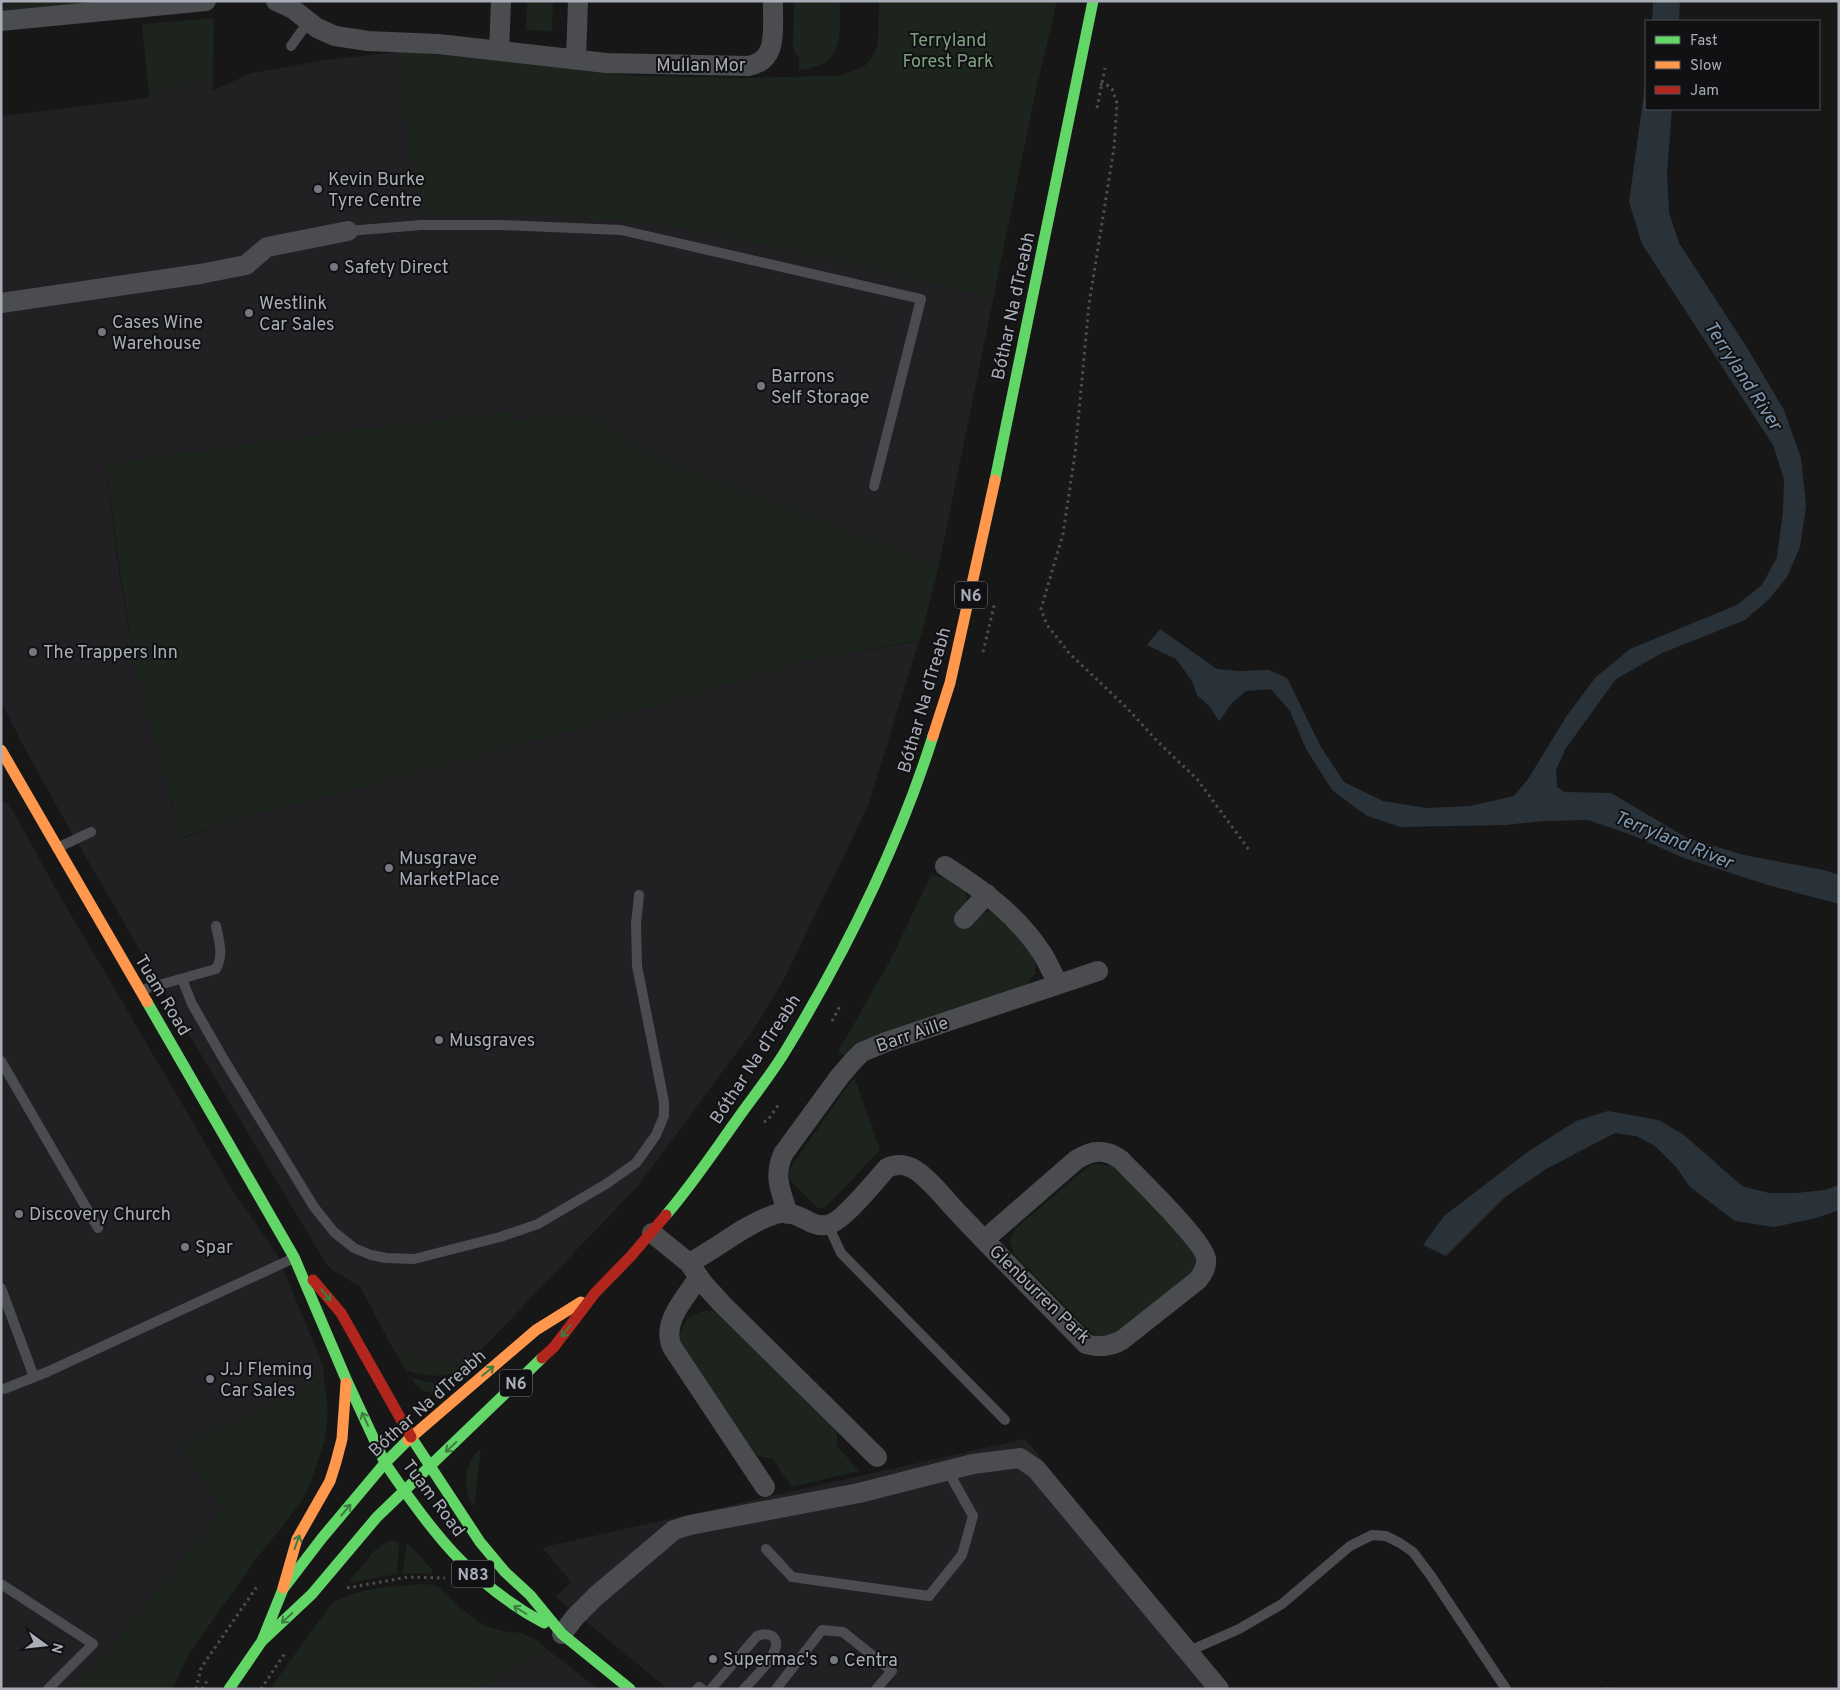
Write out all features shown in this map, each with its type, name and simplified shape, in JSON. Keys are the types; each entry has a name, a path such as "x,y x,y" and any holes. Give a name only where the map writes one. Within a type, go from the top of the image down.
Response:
{"main road":[{"name":"Bóthar Na dTreabh","path":"262,1641 312,1594 377,1517 554,1347 595,1293 652,1233 722,1142 785,1052 836,963 860,916 918,787 941,715 970,600 1093,1"},
{"name":"Tuam Road","path":"1,750 294,1257 346,1379 385,1463 438,1535 474,1575 518,1609 562,1634 630,1689"},
{"name":"Tuam Road","path":"294,1257 341,1313 411,1437 480,1542 505,1572 530,1595 562,1634"},
{"name":"Bóthar Na dTreabh","path":"230,1689 262,1641 283,1589 322,1538 385,1463 411,1437 536,1330 595,1293"},
{"path":"283,1589 297,1539 330,1481 336,1462 342,1439 346,1379"}],"street":[{"path":"1,21 122,6 206,1"},
{"name":"Mullan Mor","path":"276,1 293,9 309,11 317,28 335,36 368,41 438,44 626,64 748,66 756,65 766,57 772,45 773,1"},
{"path":"499,51 501,1"},
{"path":"576,59 578,1"},
{"path":"1,303 246,265 268,247 348,232"},
{"path":"945,866 987,894 1016,920 1043,955 1058,984"},
{"path":"964,919 987,894"},
{"name":"Barr Aille","path":"788,1214 778,1182 778,1166 783,1154 840,1076 862,1052 886,1042 1098,971"},
{"name":"Glenburren Park","path":"828,1226 837,1221 850,1209 887,1168 894,1165 911,1168 921,1174 984,1240 1086,1344 1096,1347 1115,1344 1122,1340 1198,1280 1206,1266 1206,1257 1197,1240 1121,1160 1112,1154 1104,1152 1087,1153 1076,1160 984,1240"},
{"path":"765,1486 672,1347 668,1339 669,1328 694,1270 749,1227 776,1214 793,1214 818,1225 828,1226"},
{"path":"652,1233 694,1270 722,1304 876,1457"},
{"path":"562,1634 575,1617 596,1596 674,1530 859,1493 973,1464 1020,1458 1036,1469 1189,1651 1214,1687"}],"lane":[{"path":"291,46 309,11"},
{"path":"348,232 421,225 500,225 621,230 921,299 874,486"},
{"path":"56,848 91,832"},
{"path":"182,979 192,1004 223,1058 314,1207 334,1232 354,1248 370,1255 386,1258 414,1259 500,1237 538,1224 606,1184 636,1162 656,1134 664,1116 664,1102 637,966 636,924 639,896"},
{"path":"140,990 216,969 220,962 221,954 216,926"},
{"path":"1,1061 98,1228"},
{"path":"828,1226 841,1253 1005,1420"},
{"path":"4,1388 34,1377 294,1257"},
{"path":"1,1288 34,1377"},
{"path":"766,1549 792,1577 929,1596 962,1554 973,1516 948,1471"},
{"path":"1189,1651 1239,1629 1282,1604 1350,1546 1372,1535 1386,1536 1400,1542 1413,1552 1506,1689"},
{"path":"1,1584 93,1644 48,1689"},
{"path":"776,1689 822,1630 843,1632 892,1671 876,1689"},
{"path":"710,1689 757,1636 763,1634 770,1635 775,1638 774,1653 744,1689"},
{"path":"697,1689 699,1687 702,1689"}],"path":[{"path":"1077,80 1107,85 1112,89 1117,103 1117,118 1089,304 1074,462 1063,534 1041,609 1047,625 1068,653 1127,708 1158,742 1197,779 1249,850"},
{"path":"338,1589 408,1577 450,1578"},
{"path":"1606,1689 1619,1689"}],"shaded area":[{"path":"405,51 635,76 744,78 839,76 1034,99 939,565 650,455 594,414 512,420 511,412 342,431 106,464 119,572 137,676 181,839 228,822 549,737 809,660 919,641 868,806 783,981 755,1028 636,1188 466,1366 419,1357 390,1343 360,1287 327,1265 178,1016 65,821 1,702 1,116 141,99 200,78 213,90 252,73 325,60"},
{"path":"1,800 7,803 16,816 53,884 232,1189 278,1256 323,1366 307,1386 178,1447 221,1511 96,1665 70,1689 1,1689"},
{"path":"1025,1439 1231,1689 668,1689 556,1597 571,1582 543,1548"},
{"path":"547,1649 598,1689 477,1689"}],"green space":[{"path":"1,1 108,1 2,13"},
{"path":"527,1 553,1 552,31 526,30"},
{"path":"794,1 840,1 840,27 837,48 825,62 814,67 799,70 799,58 793,49"},
{"name":"Terryland Forest Park","path":"879,1 1057,1 1034,99 993,299 781,247 660,225 538,214 418,214 401,94 405,51 635,76 744,78 839,76 864,67 874,54 878,43"},
{"path":"214,18 213,90 200,78 149,96 142,24"},
{"path":"511,412 512,420 594,414 650,455 939,565 920,640 809,660 550,737 228,822 181,838 137,676 120,572 106,464 342,431"},
{"path":"931,875 955,881 965,889 967,901 983,913 993,911 999,914 1036,959 1035,973 1026,986 847,1057 838,1052 891,959"},
{"path":"855,1079 880,1150 826,1207 821,1209 791,1181 789,1176 791,1167 851,1081"},
{"path":"1090,1165 1112,1166 1194,1250 1195,1259 1192,1274 1114,1334 1098,1337 1014,1254 1010,1241 1015,1229"},
{"path":"703,1311 712,1311 720,1315 837,1432 837,1446 859,1471 791,1487 773,1459 757,1456 680,1344 682,1327 688,1319"},
{"path":"390,1343 419,1357 466,1366 452,1373 437,1376 406,1371"},
{"path":"323,1366 328,1415 325,1439 311,1482 299,1505 257,1558 188,1655 173,1689 70,1689 96,1665 221,1511 178,1447 307,1386"},
{"path":"411,1378 436,1383 451,1380 433,1393 420,1388"},
{"path":"481,1448 474,1507 467,1492 466,1476 471,1461"},
{"path":"388,1541 395,1541 399,1545 397,1574 348,1583 374,1551"},
{"path":"407,1544 432,1570 432,1573 402,1574"},
{"path":"422,1584 436,1585 463,1610 485,1626 521,1633 538,1641 547,1649 477,1689 270,1689 331,1604 341,1598 363,1591"}],"water":[{"path":"1653,1 1680,1 1679,20 1652,20"},
{"name":"Terryland River","path":"1645,86 1645,110 1672,110 1667,174 1669,213 1679,243 1746,346 1784,410 1801,458 1806,506 1800,547 1787,577 1768,600 1745,620 1662,653 1616,679 1566,748 1556,770 1557,787 1565,792 1611,793 1687,838 1744,855 1824,870 1839,875 1839,904 1768,885 1684,858 1629,834 1588,820 1543,821 1505,825 1401,827 1367,816 1332,790 1306,749 1290,711 1271,689 1246,691 1232,703 1219,721 1210,707 1197,695 1192,681 1176,659 1147,645 1160,629 1217,669 1239,671 1269,670 1287,678 1321,747 1344,782 1383,801 1427,808 1470,806 1514,796 1528,779 1566,717 1595,678 1630,649 1737,605 1762,585 1777,557 1783,512 1784,479 1773,445 1642,244 1629,202"},
{"path":"1608,1111 1659,1120 1684,1135 1742,1186 1769,1193 1796,1193 1825,1190 1839,1185 1839,1210 1816,1218 1774,1227 1735,1221 1690,1187 1676,1167 1655,1146 1636,1136 1615,1133 1546,1169 1504,1198 1446,1256 1423,1245 1444,1216 1529,1151 1576,1121"}],"traffic: fast":[{"path":"995,480 1093,1"},
{"path":"666,1215 693,1181 774,1068 808,1013 869,898 904,818 933,736"},
{"path":"147,1002 294,1257 346,1379 385,1463"},
{"path":"262,1641 312,1594 377,1517 542,1358"},
{"path":"411,1437 480,1542 505,1572 530,1595 562,1634 630,1689"},
{"path":"229,1689 262,1641 283,1589 322,1538 385,1463 408,1440"},
{"path":"385,1463 419,1511 454,1554 494,1591 544,1623"}],"traffic: slow":[{"path":"933,736 950,683 995,480"},
{"path":"1,750 147,1002"},
{"path":"408,1440 536,1330 581,1302"},
{"path":"283,1588 297,1539 330,1481 336,1462 342,1439 346,1383"}],"traffic: jam":[{"path":"542,1358 554,1347 595,1293 631,1256 666,1215"},
{"path":"313,1280 341,1313 411,1437"}],"place":[{"name":"Kevin Burke Tyre Centre","path":"318,189"},
{"name":"Safety Direct","path":"334,267"},
{"name":"Westlink Car Sales","path":"249,313"},
{"name":"Cases Wine Warehouse","path":"102,332"},
{"name":"Barrons Self Storage","path":"761,386"},
{"name":"The Trappers Inn","path":"33,652"},
{"name":"Musgrave MarketPlace","path":"389,868"},
{"name":"Musgraves","path":"439,1040"},
{"name":"Discovery Church","path":"19,1214"},
{"name":"Spar","path":"185,1247"},
{"name":"J.J Fleming Car Sales","path":"210,1379"},
{"name":"Supermac's","path":"713,1659"},
{"name":"Centra","path":"834,1660"}]}
